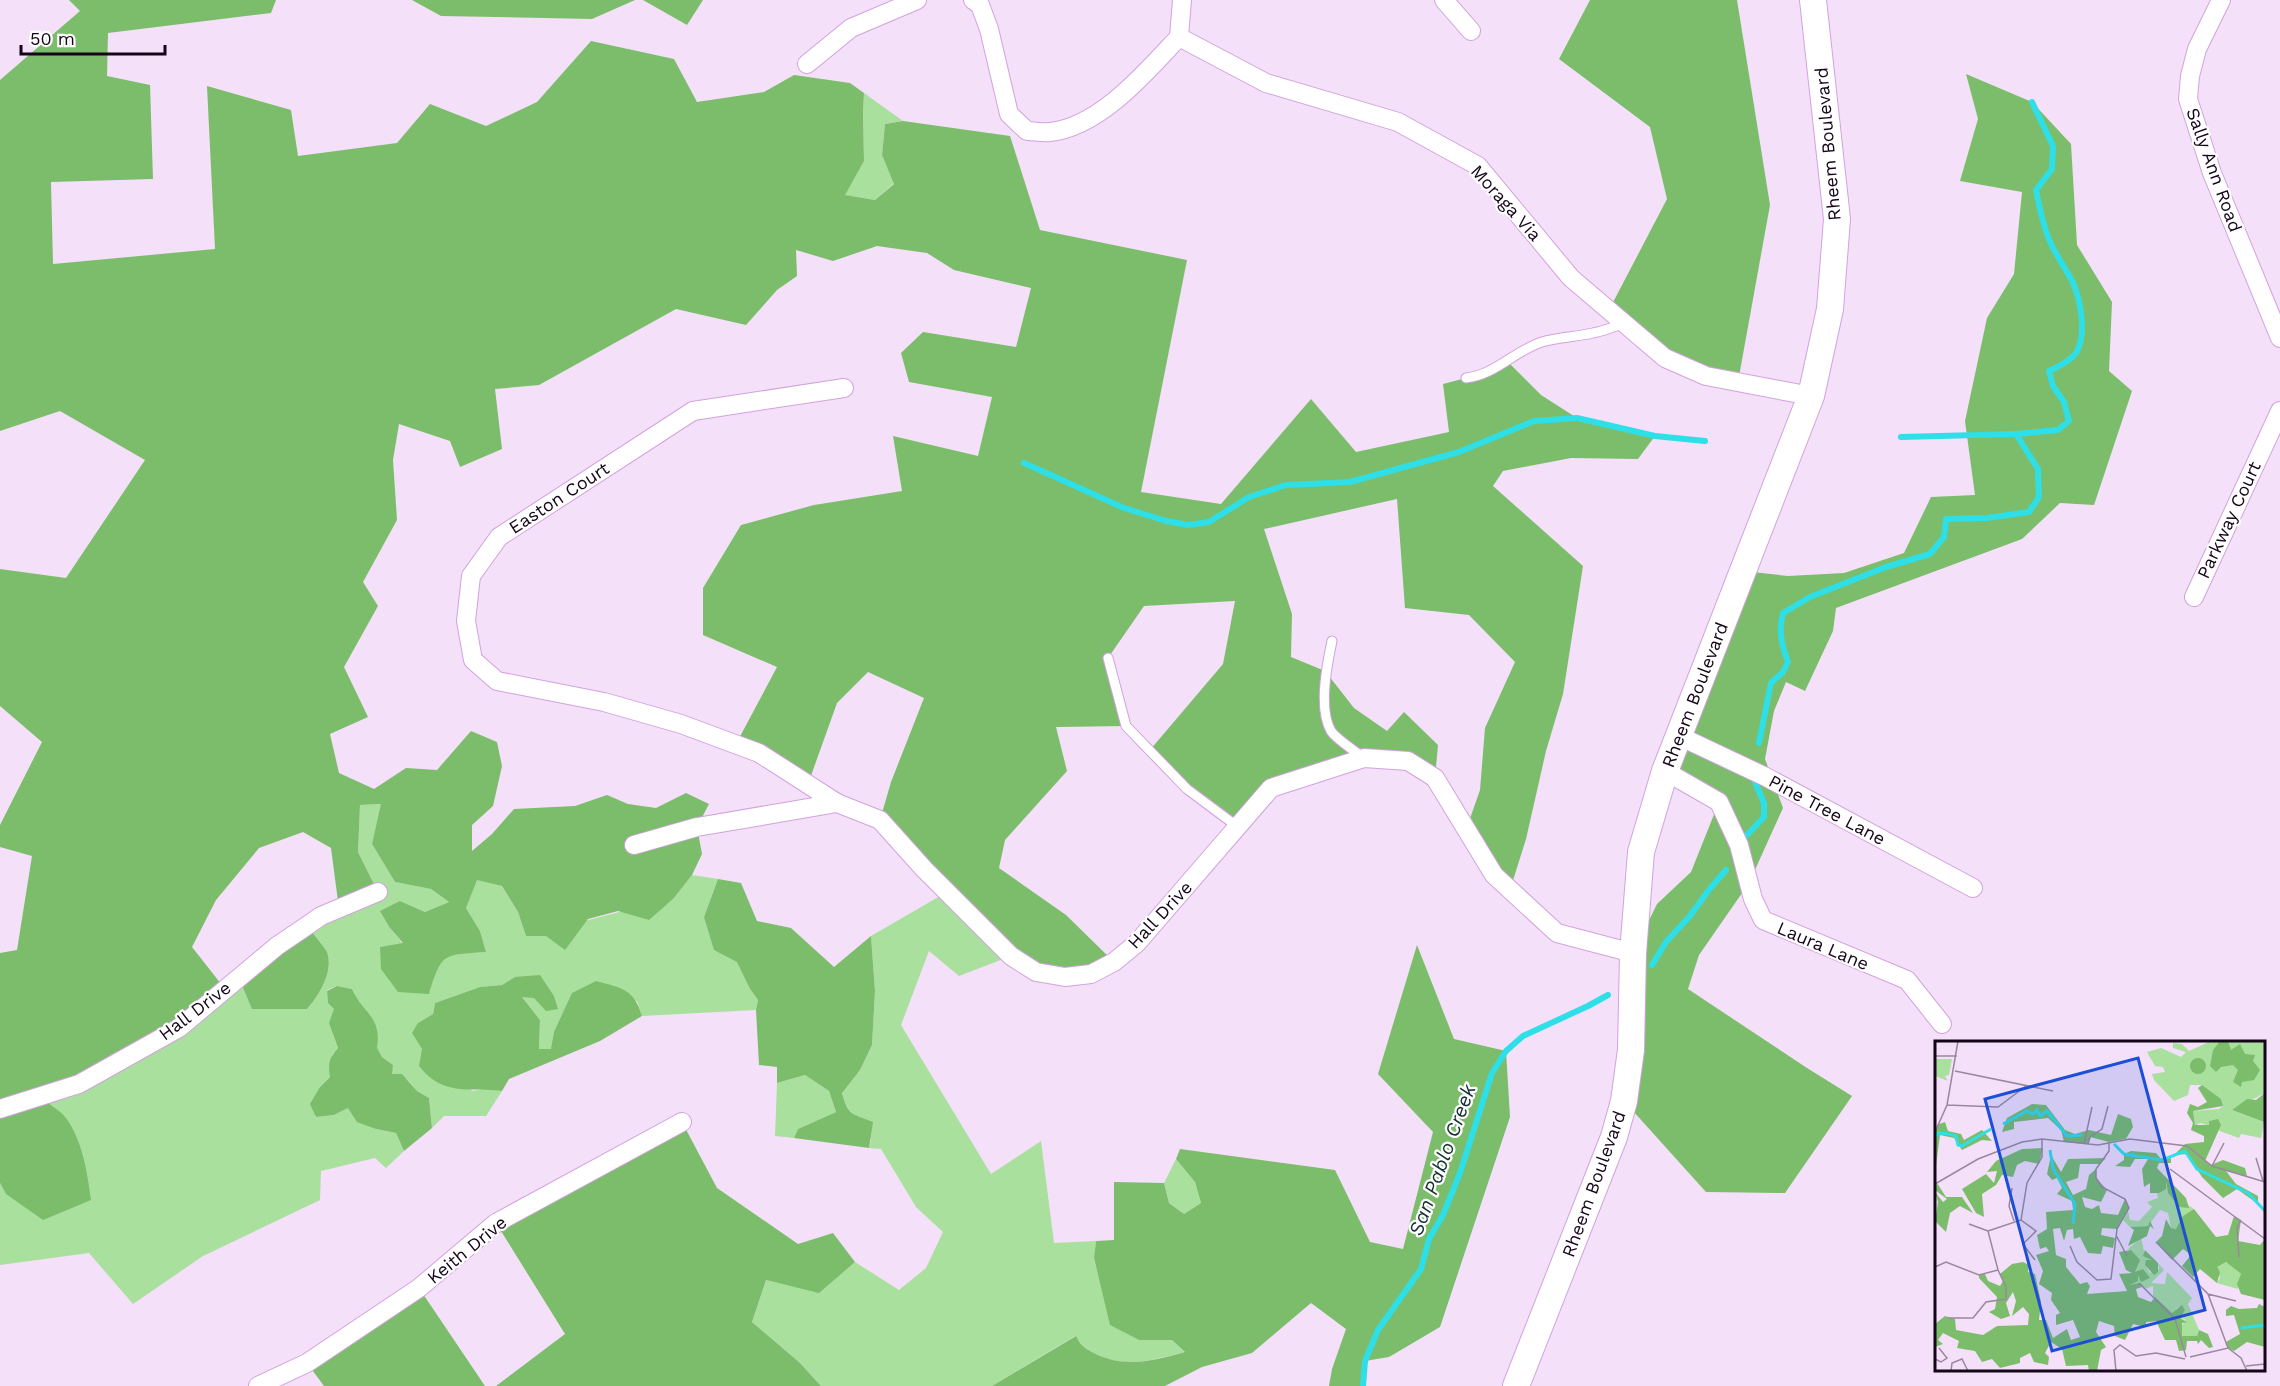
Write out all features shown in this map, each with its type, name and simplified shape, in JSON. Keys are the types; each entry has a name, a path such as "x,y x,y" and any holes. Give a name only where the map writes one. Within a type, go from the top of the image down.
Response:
{"street":[{"path":"807,64 851,28 916,0"},
{"path":"973,0 980,5 989,29 1009,114 1027,131 1051,132 1082,122 1130,90 1179,37 1182,0"},
{"path":"1444,0 1471,30"},
{"name":"Rheem Boulevard","path":"1516,1386 1614,1137 1624,1101 1631,1050 1633,953 1641,852 1665,771 1812,396 1830,309 1837,219 1813,0"},
{"name":"Sally Ann Road","path":"2221,0 2197,49 2190,76 2188,99 2212,173 2280,338"},
{"name":"Moraga Via","path":"1179,37 1266,83 1398,122 1478,166 1571,278 1665,358 1706,376 1812,396"},
{"name":"Easton Court","path":"837,803 759,753 681,724 604,702 497,681 473,660 466,621 471,576 499,537 693,411 844,388"},
{"name":"Parkway Court","path":"2194,597 2280,411"},
{"name":"Pine Tree Lane","path":"1679,736 1766,777 1973,888"},
{"name":"Hall Drive","path":"837,803 880,820 924,869 1011,956 1036,972 1065,977 1091,974 1114,962 1137,943 1271,788 1364,758 1408,761 1435,778 1494,875 1557,933 1633,953"},
{"name":"Laura Lane","path":"1665,771 1719,802 1739,845 1753,899 1762,920 1907,980 1942,1024"},
{"path":"634,845 697,828 837,803"},
{"name":"Hall Drive","path":"0,1109 79,1084 179,1028 277,946 321,916 378,892"},
{"name":"Keith Drive","path":"258,1386 306,1363 419,1288 496,1223 682,1122"}],"lane":[{"path":"1466,378 1490,372 1506,360 1543,341 1595,333 1624,323"},
{"path":"1332,641 1325,671 1325,712 1331,731 1364,758"},
{"path":"1108,658 1126,726 1187,789 1238,827"}],"green space":[{"path":"69,0 276,0 271,13 108,33 107,76 150,85 153,179 51,182 53,264 215,249 207,86 291,110 298,156 397,143 430,104 486,126 537,102 591,41 674,59 697,102 764,92 794,75 850,83 864,93 864,161 845,195 875,200 894,184 882,155 885,124 903,121 1010,136 1040,230 1187,260 1141,492 1221,504 1311,399 1356,452 1449,432 1443,384 1466,378 1506,360 1541,395 1577,418 1655,436 1638,459 1571,458 1503,471 1493,486 1583,566 1563,694 1546,751 1526,839 1510,890 1466,830 1480,790 1485,728 1515,662 1469,615 1405,608 1397,499 1264,529 1292,614 1291,657 1325,671 1354,708 1387,731 1404,712 1438,745 1435,778 1408,761 1363,758 1271,788 1238,827 1187,789 1150,750 1223,664 1235,601 1144,606 1108,658 1126,726 1056,727 1067,771 1005,840 999,868 1066,915 1114,962 1036,972 880,820 891,782 924,698 868,672 837,703 808,784 736,744 777,667 703,635 703,588 741,525 814,505 902,491 893,436 978,456 992,397 909,382 901,353 923,332 1016,347 1031,288 954,270 927,253 877,246 833,261 796,250 797,276 777,290 746,325 676,309 539,385 495,389 502,449 460,467 450,441 399,424 393,460 397,520 363,582 378,606 344,667 368,717 330,734 339,773 374,789 406,768 437,770 471,731 497,742 502,766 493,806 472,825 472,851 492,834 514,809 575,806 607,795 628,804 656,808 686,793 709,804 697,827 702,854 692,875 674,898 649,920 618,911 588,919 565,950 546,936 526,936 518,912 502,886 477,880 466,908 480,931 486,952 446,958 437,970 429,994 398,992 381,969 380,947 403,943 390,928 380,911 400,901 425,912 449,902 431,889 395,882 372,844 381,804 360,805 358,852 378,892 339,909 331,848 303,832 259,848 216,900 192,947 225,989 179,1028 40,1097 63,1115 77,1137 91,1200 43,1220 6,1194 0,1183 0,953 17,950 32,856 0,847 0,825 42,742 0,706 0,569 66,578 145,460 60,411 0,431 0,80 80,11"},
{"path":"412,0 635,0 592,19 441,16"},
{"path":"643,0 703,0 687,25"},
{"path":"1590,0 1737,0 1770,205 1738,382 1706,376 1609,310 1667,199 1650,127 1559,59"},
{"path":"1966,74 2032,102 2071,144 2077,245 2112,302 2109,371 2132,391 2094,505 2060,503 2022,539 1836,608 1833,631 1805,691 1786,682 1774,711 1765,759 1783,808 1749,883 1699,955 1688,989 1852,1096 1785,1193 1706,1192 1624,1101 1633,953 1657,904 1691,872 1719,802 1665,771 1743,571 1788,576 1844,573 1904,553 1931,497 1975,495 1965,421 1987,318 2014,274 2022,192 1960,181 1978,119"},
{"path":"864,93 903,121 885,124 882,155 894,183 875,200 844,195 864,161"},
{"path":"382,804 372,844 395,882 431,889 449,902 425,912 400,901 390,928 403,944 380,947 439,964 451,954 486,952 480,931 466,908 476,879 502,886 518,912 526,936 674,898 692,875 718,879 704,917 738,962 750,989 758,1000 756,1010 642,1016 637,1001 554,1032 552,1049 539,1050 540,1020 522,997 534,997 557,1009 515,977 502,985 480,987 435,1003 433,1014 418,1023 472,1091 484,1089 502,1091 486,1116 444,1116 432,1128 429,1098 417,1091 407,1079 391,1074 393,1065 382,1057 376,1048 376,1030 373,1023 352,989 337,986 327,990 328,1003 334,1009 333,1035 338,1048 332,1055 330,1077 320,1087 315,1117 334,1115 348,1108 376,1129 396,1133 404,1151 386,1168 375,1158 321,1171 320,1200 203,1256 133,1304 89,1253 0,1265 0,1183 6,1194 39,1097 239,978 253,1009 307,1009 324,983 329,967 326,950 308,925 378,892 358,852 360,805"},
{"path":"718,879 741,883 757,921 791,928 834,967 871,936 875,991 872,1045 860,1070 842,1093 846,1106 852,1113 873,1122 869,1148 794,1138 798,1129 836,1112 829,1091 805,1075 777,1083 777,1067 759,1065 756,1010 758,1000 737,962 714,950 704,917"},
{"path":"947,892 1011,956 959,976 929,951 901,1025 991,1174 1041,1141 1054,1243 1096,1241 1094,1259 1111,1325 1139,1340 1172,1340 1185,1352 1138,1362 1115,1361 1086,1349 1075,1336 992,1386 821,1386 799,1362 752,1322 766,1280 819,1292 855,1262 899,1290 926,1268 943,1232 916,1207 881,1149 869,1148 871,1140 861,1117 850,1115 845,1107 842,1092 860,1070 872,1045 875,991 871,936"},
{"path":"308,925 326,950 329,959 327,975 316,997 307,1009 252,1009 239,978"},
{"path":"1417,945 1454,1039 1506,1051 1510,1117 1440,1327 1389,1357 1365,1361 1363,1386 1329,1386 1332,1369 1346,1329 1311,1303 1252,1353 1202,1367 1165,1386 992,1386 1076,1336 1086,1349 1104,1357 1126,1362 1138,1362 1185,1352 1172,1340 1139,1340 1110,1325 1094,1258 1096,1241 1114,1240 1114,1182 1164,1183 1169,1203 1184,1214 1201,1203 1195,1182 1176,1159 1180,1149 1335,1170 1370,1242 1403,1249 1433,1132 1378,1074"},
{"path":"540,975 554,996 558,1009 546,1011 534,998 522,997 540,1020 539,1049 551,1049 554,1032 572,993 596,981 626,991 635,1000 642,1016 600,1041 509,1079 502,1091 468,1090 447,1086 428,1076 419,1066 422,1049 412,1033 418,1023 433,1014 435,1003 480,987 502,985 515,977"},
{"path":"337,986 352,989 374,1022 378,1037 377,1048 382,1057 393,1065 392,1074 402,1074 417,1091 429,1098 432,1128 404,1151 396,1133 357,1122 348,1108 334,1115 316,1117 310,1104 320,1087 330,1077 330,1061 338,1048 329,1023 334,1009 328,1003 327,991"},
{"path":"805,1075 829,1091 836,1112 798,1129 794,1138 775,1136 777,1083"},
{"path":"682,1122 717,1188 798,1244 833,1233 855,1262 819,1293 766,1280 752,1322 799,1362 821,1386 496,1386 565,1334 496,1223"},
{"path":"1176,1159 1195,1182 1201,1203 1184,1214 1169,1203 1164,1183"},
{"path":"419,1288 485,1386 324,1386 307,1363"}],"waterway":[{"name":"San Pablo Creek","path":"1759,743 1771,683 1783,672 1788,662 1781,638 1783,613 1810,597 1886,567 1930,554 1944,537 1946,519 1987,518 2029,512 2039,497 2038,469 2016,434 2058,430 2069,421 2064,402 2053,386 2049,371 2060,366 2076,353 2082,328 2081,310 2074,285 2055,253 2039,205 2036,190 2052,169 2053,146 2032,102"},
{"path":"1024,463 1124,508 1188,525 1209,522 1249,497 1286,485 1350,482 1459,452 1534,421 1577,418 1655,436 1705,441"},
{"path":"1901,437 2016,434"},
{"name":"San Pablo Creek","path":"1747,835 1764,817 1764,803 1755,782"},
{"name":"San Pablo Creek","path":"1652,965 1666,942 1726,870"},
{"name":"San Pablo Creek","path":"1363,1386 1365,1361 1378,1330 1421,1269 1429,1239 1443,1215 1460,1173 1492,1073 1506,1051 1523,1036 1608,995"}]}
